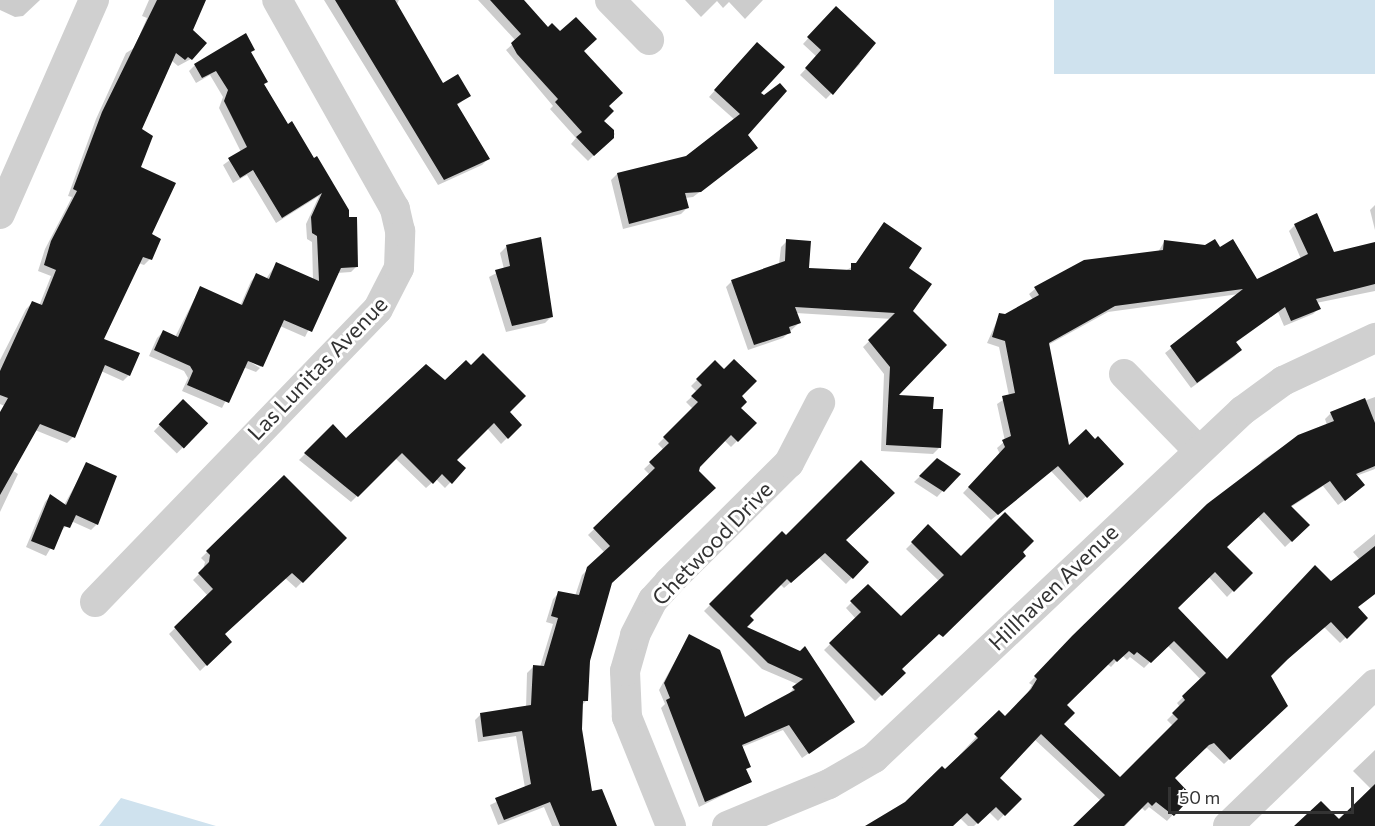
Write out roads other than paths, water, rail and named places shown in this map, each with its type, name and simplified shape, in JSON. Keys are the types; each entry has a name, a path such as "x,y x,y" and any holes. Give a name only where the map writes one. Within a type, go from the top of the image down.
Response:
{"street":[{"path":"0,214 94,0"},
{"name":"Las Lunitas Avenue","path":"95,602 372,316 387,296 399,268 400,231 395,209 278,0"},
{"path":"610,0 649,40"},
{"name":"Hillhaven Avenue","path":"727,826 829,784 874,758 1197,449 1261,395 1329,357 1375,338"},
{"path":"1124,374 1197,449"},
{"name":"Chetwood Drive","path":"671,826 627,717 625,671 635,635 664,588 789,463 820,403"},
{"path":"1228,826 1375,684"}],"water":[{"path":"1054,0 1375,0 1375,74 1054,74"},
{"path":"121,798 216,826 99,826"}]}
